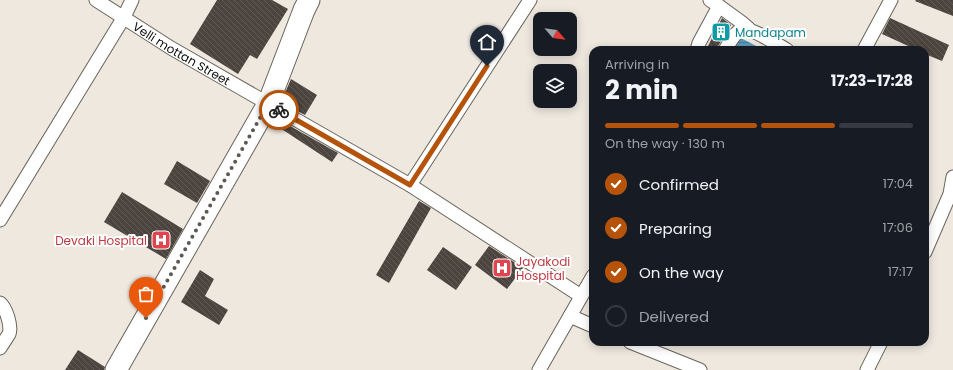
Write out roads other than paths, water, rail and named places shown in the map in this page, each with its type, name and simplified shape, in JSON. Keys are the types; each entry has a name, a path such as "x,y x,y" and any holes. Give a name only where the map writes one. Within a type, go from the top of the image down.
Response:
{"main road":[{"path":"116,370 268,104 309,0"}],"street":[{"name":"Velli mottan Street","path":"96,0 171,48 410,185 581,296"},
{"path":"0,220 124,17 132,0"},
{"path":"410,185 530,0"},
{"path":"866,46 891,0"},
{"path":"698,46 715,3 749,29 780,46"},
{"path":"728,46 734,36 741,30 749,29"},
{"path":"929,243 950,194 953,177"},
{"path":"539,370 589,283"},
{"path":"0,303 8,316 10,332 0,348"},
{"path":"570,316 589,324"},
{"path":"640,346 700,370"},
{"path":"867,370 879,346"}],"water":[{"path":"739,37 756,46 735,46"}],"place":[{"name":"Mandapam","path":"721,32"},
{"name":"Devaki Hospital","path":"161,240"},
{"name":"Jayakodi Hospital","path":"502,268"}]}
